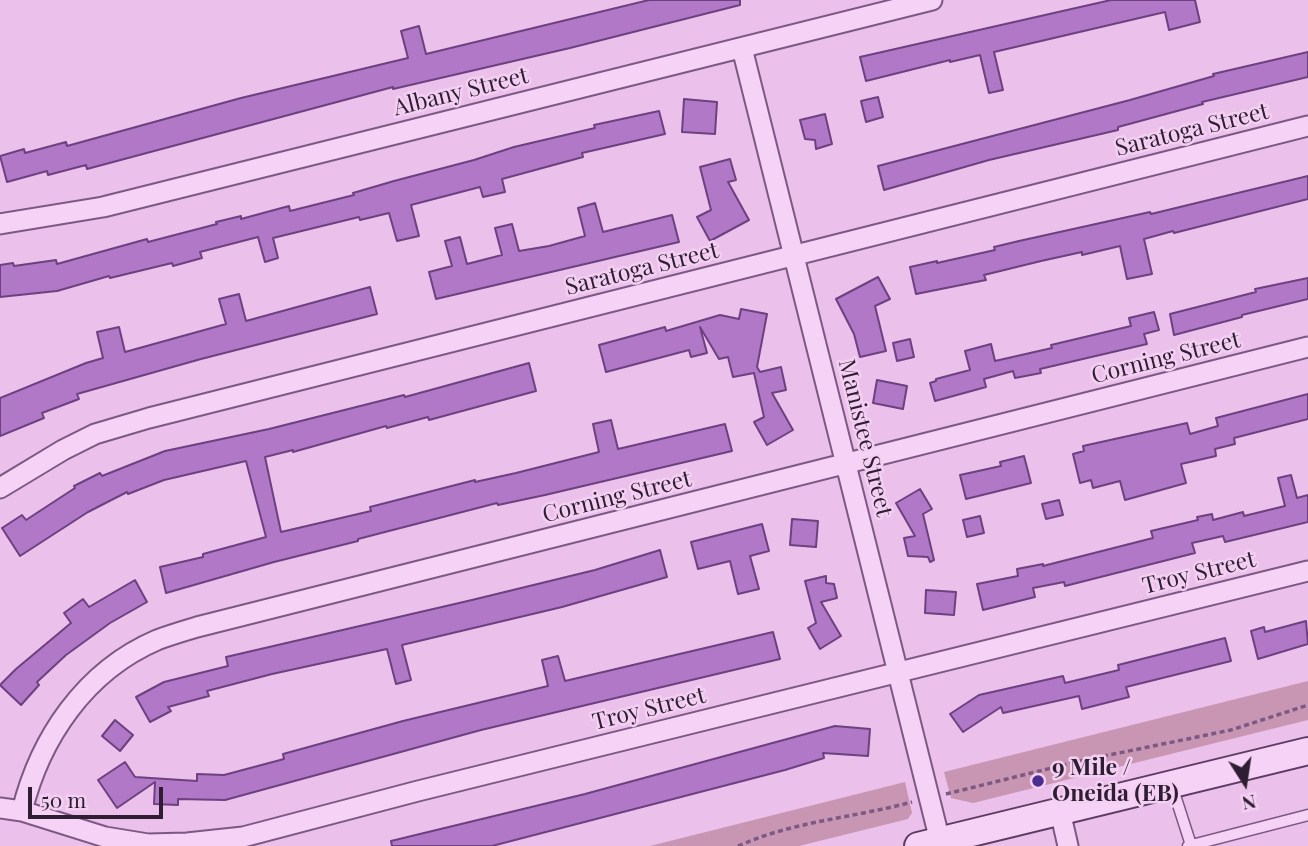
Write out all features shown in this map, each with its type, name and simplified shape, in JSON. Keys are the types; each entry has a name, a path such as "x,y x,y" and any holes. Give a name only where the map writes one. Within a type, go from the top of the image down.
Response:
{"main road":[{"path":"933,844 1308,751"}],"street":[{"name":"Albany Street","path":"0,224 103,207 932,0"},
{"name":"Manistee Street","path":"742,48 899,673 933,844"},
{"name":"Saratoga Street","path":"0,488 63,450 95,434 122,425 1308,126"},
{"name":"Corning Street","path":"22,811 37,763 66,712 98,678 136,651 157,640 197,627 1308,347"},
{"name":"Troy Street","path":"0,808 22,811 104,837 148,844 187,844 243,837 1308,571"},
{"path":"1060,811 1068,846"}],"lane":[{"path":"1171,783 1189,846 1308,815"}],"path":[{"path":"942,795 1080,761 1231,730 1308,705"},
{"path":"738,846 765,835 818,820 854,817 916,801"}],"shaded area":[{"path":"1308,681 1308,720 973,803 951,798 944,772"},
{"path":"905,782 912,813 908,819 799,846 650,846"}],"building":[{"path":"649,0 740,0 740,5 570,48 393,87 87,169 86,165 48,175 47,171 7,182 0,156 24,149 25,153 66,142 67,146 241,98 408,58 401,31 419,26 426,54"},
{"path":"1111,0 1195,0 1200,22 1169,30 1165,12 994,52 1003,90 989,93 980,55 866,81 860,57"},
{"path":"1308,52 1308,77 1202,102 1203,104 1118,127 1118,130 989,160 884,190 878,166 1130,100 1214,76 1213,74"},
{"path":"878,97 883,117 866,122 861,101"},
{"path":"684,99 717,102 715,134 682,132"},
{"path":"659,111 665,134 582,153 583,157 502,179 505,192 483,197 480,187 411,205 419,236 397,241 389,213 360,220 359,217 273,238 278,258 265,262 258,237 200,252 202,258 173,266 172,263 110,278 109,276 57,291 0,297 0,265 13,263 14,266 56,260 57,264 241,216 241,219 289,206 290,211 354,195 353,193 514,147 595,128 594,125"},
{"path":"825,114 832,144 816,149 815,140 805,139 800,120"},
{"path":"730,159 736,180 728,182 749,220 710,241 697,217 711,210 700,167"},
{"path":"1308,176 1308,199 1144,239 1152,274 1127,279 1120,246 1041,261 984,275 986,280 916,294 910,267 995,250 994,247 1019,241 1150,212 1151,214"},
{"path":"595,203 603,232 672,215 679,242 436,299 429,272 452,266 445,241 460,237 467,264 502,255 495,228 512,224 519,251 549,246 585,236 578,208"},
{"path":"878,277 890,299 875,306 886,351 860,357 854,334 836,299"},
{"path":"1308,278 1308,299 1174,335 1170,314 1256,292 1255,289"},
{"path":"370,287 377,314 77,394 79,399 42,413 44,418 0,436 0,398 103,358 97,332 119,327 125,352 226,324 219,299 239,294 246,321"},
{"path":"741,309 767,314 757,367 760,372 781,367 786,390 772,393 793,430 767,445 754,422 764,417 754,373 733,377 728,357 719,359 700,327 707,353 691,357 689,350 606,372 599,345 665,327 666,331 720,315 739,319"},
{"path":"1154,312 1159,330 1144,334 1147,344 1040,369 1041,373 1015,378 1013,371 984,379 986,387 935,401 930,383 970,370 965,351 991,344 995,361 1131,326 1129,318"},
{"path":"910,339 914,357 897,361 893,343"},
{"path":"529,363 536,391 429,420 428,417 387,428 386,426 293,452 265,457 281,532 371,511 370,507 475,480 516,473 599,452 593,424 611,420 618,449 725,424 732,451 545,495 498,505 497,503 166,593 160,567 266,537 246,461 164,480 128,494 127,492 88,512 20,556 2,528 22,515 26,520 75,488 74,486 100,473 102,476 165,451 269,429 404,395 405,397"},
{"path":"877,380 907,386 903,409 873,403"},
{"path":"1308,394 1308,419 1234,438 1235,444 1215,449 1216,456 1181,464 1186,483 1125,500 1120,481 1093,488 1091,480 1080,483 1073,454 1084,451 1083,446 1187,423 1190,434 1218,426 1216,418"},
{"path":"1024,456 1031,483 966,499 960,475 1001,466 1000,462"},
{"path":"1291,475 1297,498 1308,495 1308,522 1225,542 1223,536 1192,543 1195,553 1065,586 1064,582 1033,588 1035,597 983,610 977,584 1018,576 1017,569 1043,566 1153,538 1151,531 1198,520 1197,517 1212,514 1213,520 1243,512 1244,516 1285,506 1278,478"},
{"path":"920,489 932,509 923,514 934,560 930,562 928,557 908,556 904,538 915,536 896,503"},
{"path":"1059,500 1063,515 1046,519 1042,504"},
{"path":"980,516 984,533 967,537 963,520"},
{"path":"792,519 818,521 816,547 790,545"},
{"path":"762,524 769,551 750,556 759,589 738,594 730,561 698,569 691,542"},
{"path":"660,550 667,577 562,607 402,645 411,680 396,684 387,649 207,691 209,696 168,707 171,711 150,722 136,697 164,682 228,666 226,657 595,570"},
{"path":"826,576 826,583 834,584 837,598 821,602 841,636 820,649 808,628 816,623 805,581"},
{"path":"135,580 147,602 110,623 66,655 37,682 39,685 21,705 0,685 71,623 64,613 83,599 89,607"},
{"path":"926,590 956,592 954,615 925,613"},
{"path":"1306,621 1308,644 1258,659 1251,631 1264,627 1265,632"},
{"path":"773,632 780,659 481,730 225,800 178,799 178,805 154,804 155,782 117,808 98,780 125,762 135,777 197,781 197,774 224,775 284,759 283,754 403,721 548,686 542,660 558,656 565,681"},
{"path":"1225,638 1231,661 1126,687 1129,697 1082,709 1079,696 1003,713 1001,707 963,732 950,714 979,695 1063,676 1065,683 1119,670 1118,665"},
{"path":"115,720 133,735 120,751 102,736"},
{"path":"835,726 870,729 868,756 823,753 824,758 785,770 492,846 392,846 391,841 585,794"}],"place":[{"name":"9 Mile / Oneida (EB)","path":"1038,781"}]}
